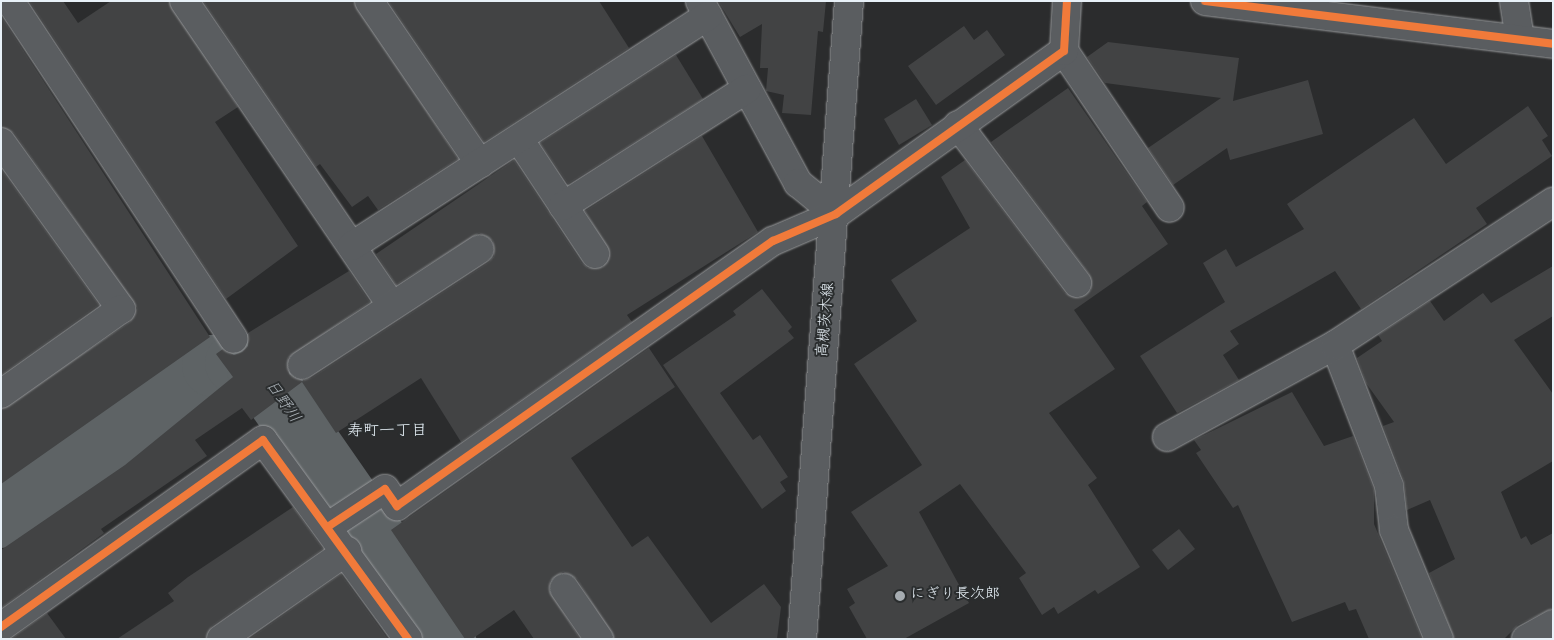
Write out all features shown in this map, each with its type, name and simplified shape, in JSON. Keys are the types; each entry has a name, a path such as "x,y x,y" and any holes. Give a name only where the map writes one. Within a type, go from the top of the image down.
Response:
{"street":[{"path":"10,1 234,339"},
{"path":"184,1 392,306"},
{"path":"369,1 480,164"},
{"name":"高槻茨木線","path":"802,639 836,214 849,1"},
{"path":"1067,1 1064,51 1170,208"},
{"path":"1205,1 1553,44"},
{"path":"1514,1 1520,40"},
{"path":"352,246 519,138 704,9 798,183 836,214"},
{"path":"329,526 385,489 397,506 773,241 836,214 1064,51"},
{"path":"564,206 747,89"},
{"path":"958,125 1077,283"},
{"path":"519,138 595,254"},
{"path":"1,142 120,309 2,393"},
{"path":"1166,437 1335,345 1553,202"},
{"path":"302,365 480,249"},
{"path":"1335,345 1389,486 1394,530 1439,639"},
{"path":"1,627 263,440 329,526 408,639"},
{"path":"221,639 347,551"},
{"path":"564,588 599,639"},
{"path":"1526,639 1553,624"}],"building":[{"path":"29,1 63,1 78,23 111,1 169,1 238,107 215,122 298,246 226,299"},
{"path":"203,1 354,1 458,159 378,210 368,196 352,207 320,164 316,167"},
{"path":"388,1 599,1 629,48 484,142"},
{"path":"718,1 826,1 823,32 818,31 811,115 782,113 784,95 766,91 768,68 760,68 762,24 740,37"},
{"path":"1,16 210,337 1,484 1,409 130,322 137,308 14,133 1,127"},
{"path":"964,26 974,40 987,30 1005,55 936,105 908,66"},
{"path":"1108,42 1239,58 1233,101 1308,80 1323,134 1230,160 1227,148 1173,185 1148,148 1221,98 1105,83 1087,57"},
{"path":"676,55 703,99 568,184 540,143"},
{"path":"1068,88 1147,202 1142,206 1168,244 1074,310 1115,369 1049,413 1097,478 1088,485 1140,567 1098,594 1095,590 1058,614 1054,607 1042,615 1019,578 1026,573 960,484 919,512 969,603 904,639 867,639 849,607 855,603 847,589 888,566 851,512 922,465 854,364 917,321 891,280 970,228 941,177 965,160 1065,293 1079,298 1091,290 1089,274 991,142"},
{"path":"916,99 932,125 899,145 884,119"},
{"path":"1528,106 1548,136 1542,140 1552,156 1476,208 1487,224 1361,309 1335,271 1230,331 1239,344 1223,355 1239,380 1177,413 1140,356 1225,302 1203,263 1226,249 1236,267 1304,229 1287,204 1414,118 1446,164"},
{"path":"702,136 758,232 627,315 632,322 461,442 421,378 336,433 302,382 251,420 242,408 195,440 207,456 101,529 104,533 1,608 1,550 125,465 233,377 216,354 223,349 234,355 242,352 248,346 248,333 349,271 370,302 288,358 289,374 302,381 311,378 489,262 494,256 493,241 479,233 396,285 376,254 514,160 582,263 588,268 603,267 610,253 585,211"},
{"path":"1,169 99,305 1,375"},
{"path":"1553,266 1553,316 1514,340 1553,394 1553,461 1501,492 1521,539 1526,536 1531,545 1553,533 1553,608 1518,625 1504,639 1454,639 1429,573 1455,559 1430,500 1407,510 1404,481 1383,426 1394,422 1366,383 1357,358 1382,341 1378,335 1430,301 1444,321 1483,293 1491,303"},
{"path":"762,289 792,327 788,331 794,338 720,393 753,440 760,435 788,477 780,482 786,491 762,509 663,365 736,315 733,311"},
{"path":"649,348 675,387 571,458 632,547 648,536 711,623 764,584 781,607 777,639 614,639 577,579 563,572 550,581 549,590 580,639 534,639 514,610 472,639 465,639 391,530"},
{"path":"1292,392 1324,446 1353,436 1374,490 1374,524 1422,639 1369,639 1356,609 1349,611 1345,602 1292,622 1238,505 1233,508 1196,453 1201,450 1194,440"},
{"path":"293,507 323,549 212,626 206,639 117,639 174,601 168,593 188,577"},
{"path":"1179,529 1195,549 1168,570 1152,550"},
{"path":"341,574 388,639 249,639"},
{"path":"47,613 66,639 11,639"}],"waterway":[{"name":"日野川","path":"1,517 213,366 236,363 258,370 445,639"}],"cycle path":[{"path":"329,526 385,489 397,506 773,241 836,214 1064,51 1067,1"},
{"path":"1205,1 1553,44"},
{"path":"1,627 263,440 408,639"}],"place":[{"name":"にぎり長次郎","path":"900,596"}],"district":[{"name":"寿町一丁目","path":"387,433"}]}
